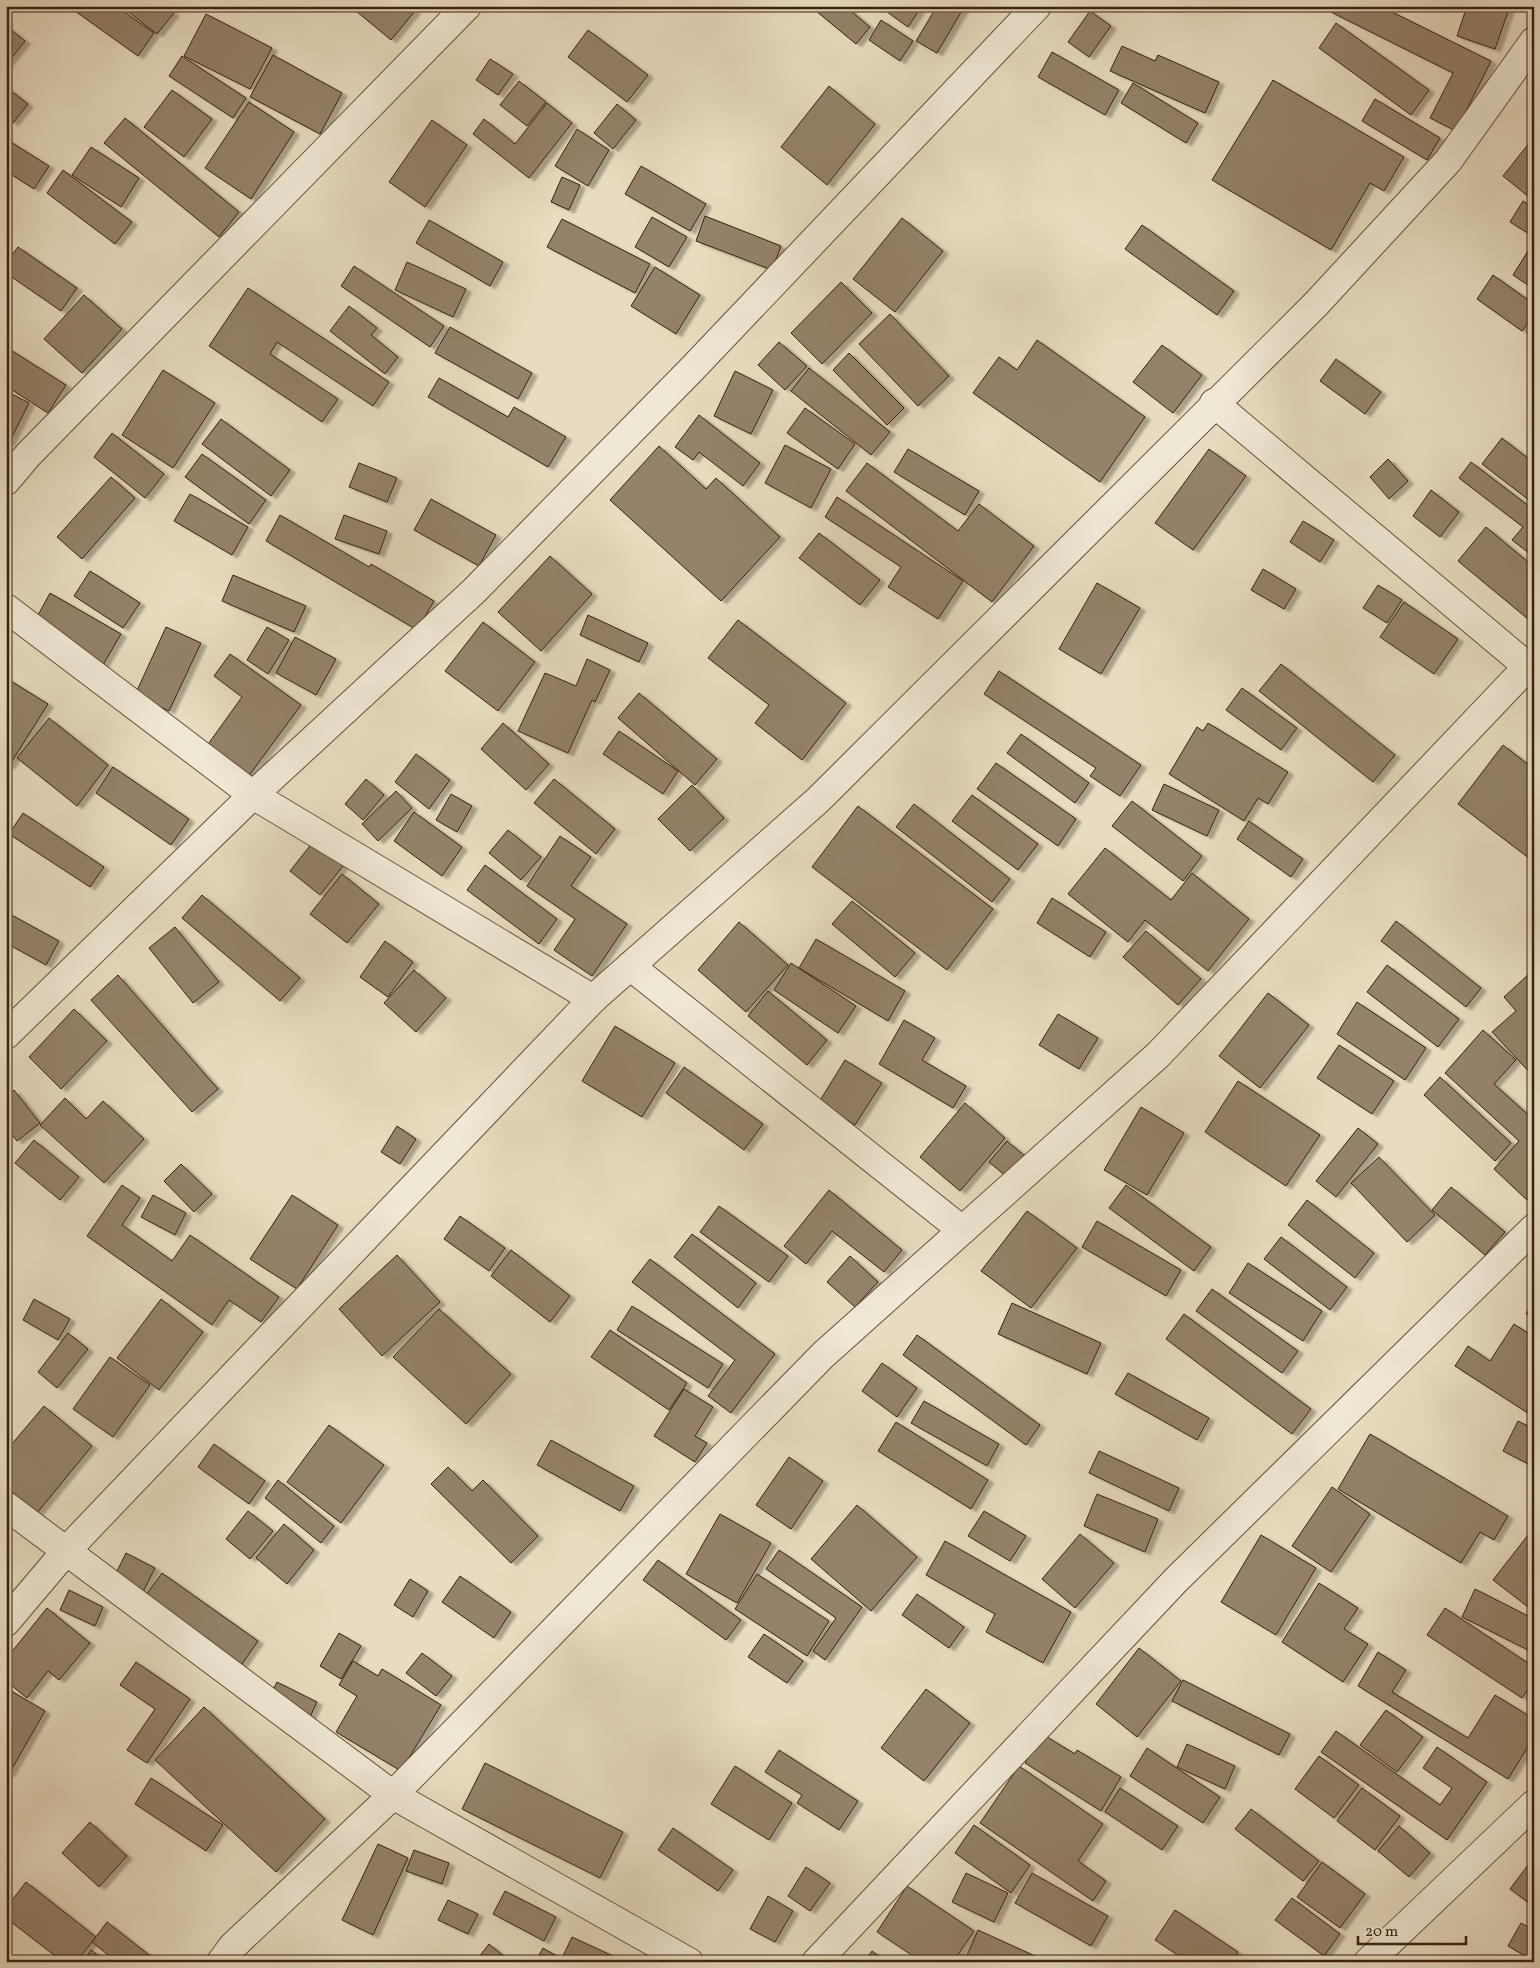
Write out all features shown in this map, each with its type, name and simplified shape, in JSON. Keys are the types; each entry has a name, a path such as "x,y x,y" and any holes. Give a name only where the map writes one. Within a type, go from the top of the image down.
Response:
{"street":[{"path":"6,481 28,455 468,6"},
{"path":"6,1035 253,795 474,591 692,368 1037,6"},
{"path":"6,1622 66,1551 593,999 818,800 1214,403 1316,304 1448,161 1534,42"},
{"path":"221,1962 232,1947 393,1795 823,1356 1158,1055 1530,663 1214,403"},
{"path":"6,608 253,795 593,999"},
{"path":"630,966 962,1230"},
{"path":"816,1962 1176,1580 1534,1228"},
{"path":"6,1506 393,1795 688,1962"},
{"path":"1368,1962 1534,1804"}],"building":[{"path":"68,6 116,6 154,33 138,56"},
{"path":"121,6 165,6 174,13 157,34"},
{"path":"350,6 410,6 415,11 391,40"},
{"path":"810,6 845,6 870,27 856,44"},
{"path":"891,6 922,6 908,27 887,12"},
{"path":"937,6 957,6 963,9 937,53 916,41"},
{"path":"1331,6 1380,6 1491,61 1456,131 1430,118 1453,73 1329,11"},
{"path":"1467,6 1510,6 1495,49 1457,36"},
{"path":"1090,11 1111,26 1089,57 1068,42"},
{"path":"206,14 272,48 250,89 184,56"},
{"path":"881,20 913,41 900,61 869,40"},
{"path":"1336,23 1429,90 1411,115 1319,48"},
{"path":"6,26 25,41 6,65"},
{"path":"588,30 648,75 627,102 568,57"},
{"path":"1122,46 1155,61 1158,55 1219,82 1205,113 1110,71"},
{"path":"1052,52 1119,90 1105,115 1038,77"},
{"path":"273,55 342,93 320,134 250,97"},
{"path":"182,56 246,98 233,118 169,76"},
{"path":"490,59 513,74 498,95 476,80"},
{"path":"1273,80 1404,157 1384,191 1370,183 1331,250 1212,180"},
{"path":"519,81 546,102 527,126 500,105"},
{"path":"1133,83 1198,123 1186,143 1121,103"},
{"path":"829,86 875,124 827,185 781,147"},
{"path":"6,87 28,104 13,123 6,118"},
{"path":"172,90 212,119 184,157 144,127"},
{"path":"1375,99 1440,138 1427,160 1362,121"},
{"path":"249,102 294,132 251,199 205,168"},
{"path":"547,103 572,123 529,178 473,134 484,119 515,144"},
{"path":"617,104 636,120 613,149 594,133"},
{"path":"125,118 239,212 219,237 104,143"},
{"path":"432,120 467,145 425,207 389,182"},
{"path":"577,129 609,150 588,186 555,166"},
{"path":"1534,137 1534,201 1503,176"},
{"path":"6,139 49,166 34,189 6,171"},
{"path":"91,147 139,178 121,207 72,175"},
{"path":"641,166 706,204 690,231 625,194"},
{"path":"63,170 132,222 115,244 47,193"},
{"path":"562,177 580,185 569,210 551,202"},
{"path":"1523,201 1534,208 1534,237 1510,222"},
{"path":"705,216 781,246 772,270 696,241"},
{"path":"652,217 687,237 669,267 635,247"},
{"path":"902,218 943,251 895,312 853,279"},
{"path":"562,219 650,264 635,293 547,247"},
{"path":"429,220 503,262 490,286 416,243"},
{"path":"1142,225 1234,291 1217,315 1125,249"},
{"path":"18,247 77,288 61,311 6,273 6,263"},
{"path":"1528,251 1534,255 1534,289 1513,275"},
{"path":"407,262 466,289 453,317 395,290"},
{"path":"354,266 444,326 430,347 341,286"},
{"path":"655,267 700,295 676,334 631,306"},
{"path":"1493,275 1534,304 1534,315 1522,331 1477,299"},
{"path":"841,282 872,313 822,364 791,333"},
{"path":"248,288 389,382 373,406 277,342 270,354 338,399 322,422 209,346"},
{"path":"84,295 122,329 82,373 44,339"},
{"path":"349,306 377,328 371,335 398,357 385,374 330,331"},
{"path":"890,314 949,376 918,406 859,344"},
{"path":"450,327 532,373 518,399 435,353"},
{"path":"1037,340 1145,417 1100,482 973,393 999,357 1017,370"},
{"path":"779,342 807,366 785,390 758,365"},
{"path":"1162,345 1202,375 1173,413 1133,382"},
{"path":"6,347 66,385 48,413 6,386"},
{"path":"849,353 904,408 887,425 833,370"},
{"path":"1336,359 1381,392 1365,414 1320,381"},
{"path":"809,368 890,432 871,455 791,391"},
{"path":"163,370 215,403 173,468 122,435"},
{"path":"735,371 773,390 751,434 714,416"},
{"path":"439,378 508,417 514,407 566,437 548,467 428,397"},
{"path":"6,391 29,403 9,443 6,442"},
{"path":"805,408 855,444 838,469 787,433"},
{"path":"699,415 760,463 743,486 699,452 693,460 675,447"},
{"path":"221,419 290,470 271,496 202,444"},
{"path":"112,433 164,474 145,498 94,457"},
{"path":"1502,438 1534,463 1534,504 1482,464"},
{"path":"785,445 831,469 811,508 765,483"},
{"path":"659,446 706,489 716,478 780,537 721,601 610,500"},
{"path":"908,449 979,491 965,515 894,472"},
{"path":"1209,449 1246,476 1193,550 1155,523"},
{"path":"202,454 266,500 249,524 185,477"},
{"path":"1388,459 1408,481 1389,499 1370,477"},
{"path":"1471,462 1534,510 1534,557 1512,540 1523,527 1459,478"},
{"path":"359,463 397,478 387,502 349,487"},
{"path":"867,463 958,531 979,504 1034,546 992,602 846,491"},
{"path":"111,477 135,498 82,559 57,537"},
{"path":"1431,490 1459,512 1440,537 1413,516"},
{"path":"190,494 248,527 232,555 174,521"},
{"path":"837,497 963,581 938,619 888,587 901,567 825,517"},
{"path":"431,499 496,535 479,566 414,530"},
{"path":"280,515 369,567 371,564 434,601 417,630 266,541"},
{"path":"344,515 387,531 379,554 335,539"},
{"path":"1303,521 1334,540 1320,562 1290,542"},
{"path":"1486,527 1534,567 1534,624 1458,561"},
{"path":"819,533 880,580 860,605 799,558"},
{"path":"550,556 592,594 541,651 498,612"},
{"path":"1263,569 1296,589 1284,609 1251,590"},
{"path":"90,571 140,603 123,628 74,596"},
{"path":"233,575 306,606 294,632 222,601"},
{"path":"1097,583 1140,608 1101,674 1059,649"},
{"path":"1378,585 1402,600 1387,623 1363,608"},
{"path":"50,593 121,634 100,670 30,630"},
{"path":"1404,602 1458,639 1434,674 1380,637"},
{"path":"588,615 648,643 639,662 580,635"},
{"path":"738,620 846,703 802,760 755,723 769,705 708,658"},
{"path":"483,622 535,662 498,711 445,671"},
{"path":"166,627 201,643 169,711 135,695"},
{"path":"267,627 289,640 268,674 247,660"},
{"path":"295,637 336,659 316,695 276,673"},
{"path":"230,654 301,705 248,777 206,747 242,697 214,676"},
{"path":"587,659 610,670 595,702 592,700 568,753 518,731 545,673 576,686"},
{"path":"1281,664 1395,755 1373,782 1259,691"},
{"path":"999,671 1141,765 1120,796 1090,776 1096,768 984,694"},
{"path":"6,678 48,704 9,766 6,765"},
{"path":"1242,688 1297,728 1281,750 1226,710"},
{"path":"639,693 717,759 695,785 618,718"},
{"path":"49,718 108,765 77,806 17,758"},
{"path":"503,723 549,764 526,790 481,749"},
{"path":"1208,723 1288,772 1268,804 1258,798 1244,821 1169,774 1197,727 1203,731"},
{"path":"619,731 678,771 663,794 603,754"},
{"path":"1021,734 1089,783 1075,803 1007,753"},
{"path":"1503,745 1534,769 1534,815 1531,818 1534,820 1534,862 1458,804"},
{"path":"416,754 450,780 429,809 395,782"},
{"path":"996,763 1076,819 1058,846 977,789"},
{"path":"113,767 189,819 171,845 96,793"},
{"path":"366,779 384,795 363,820 345,804"},
{"path":"554,779 615,829 596,854 534,803"},
{"path":"1164,784 1219,810 1207,836 1152,810"},
{"path":"692,785 724,818 690,851 658,819"},
{"path":"396,791 412,808 378,841 362,824"},
{"path":"451,794 472,806 457,832 436,820"},
{"path":"972,795 1038,844 1018,870 952,821"},
{"path":"1132,801 1202,856 1183,881 1112,826"},
{"path":"914,804 1010,879 992,902 896,827"},
{"path":"858,806 993,909 947,970 812,867"},
{"path":"414,812 462,847 442,876 394,841"},
{"path":"23,813 104,867 90,887 9,834"},
{"path":"1249,821 1303,859 1291,877 1237,839"},
{"path":"508,830 541,857 521,880 489,853"},
{"path":"560,836 591,857 571,886 627,924 592,976 554,950 575,919 527,886"},
{"path":"313,842 343,866 320,895 290,871"},
{"path":"1105,848 1171,900 1192,873 1249,919 1208,971 1145,920 1128,942 1068,894"},
{"path":"485,865 557,919 539,944 467,890"},
{"path":"342,874 379,904 347,943 310,914"},
{"path":"202,895 300,978 280,1001 182,918"},
{"path":"1052,898 1106,932 1090,957 1037,923"},
{"path":"852,901 915,953 895,977 832,924"},
{"path":"6,912 59,941 46,965 6,943"},
{"path":"1396,921 1481,988 1466,1007 1381,941"},
{"path":"739,922 788,965 746,1012 698,970"},
{"path":"175,927 219,982 193,1003 149,948"},
{"path":"1146,931 1201,979 1178,1005 1123,957"},
{"path":"816,939 905,991 888,1021 799,968"},
{"path":"385,941 413,962 388,997 360,977"},
{"path":"791,963 856,1006 838,1033 774,990"},
{"path":"1387,965 1459,1019 1438,1047 1367,992"},
{"path":"414,970 446,998 416,1032 384,1003"},
{"path":"1530,973 1534,977 1534,1077 1492,1032 1516,1011 1504,997"},
{"path":"118,975 218,1089 192,1112 91,1000"},
{"path":"768,991 827,1040 807,1065 748,1016"},
{"path":"1268,993 1309,1025 1260,1088 1219,1056"},
{"path":"1357,1002 1426,1048 1405,1080 1337,1034"},
{"path":"74,1009 107,1041 61,1089 29,1057"},
{"path":"1058,1014 1098,1038 1079,1069 1039,1045"},
{"path":"904,1020 935,1038 922,1060 966,1086 953,1108 879,1064"},
{"path":"615,1026 675,1063 642,1117 582,1081"},
{"path":"1483,1030 1516,1060 1494,1084 1534,1120 1534,1192 1527,1200 1494,1169 1519,1141 1445,1073"},
{"path":"1339,1045 1394,1081 1372,1114 1317,1078"},
{"path":"845,1060 882,1083 855,1125 819,1102"},
{"path":"684,1067 763,1124 744,1150 666,1093"},
{"path":"1440,1077 1511,1143 1495,1161 1424,1095"},
{"path":"1238,1081 1320,1135 1286,1186 1205,1132"},
{"path":"14,1090 40,1123 17,1141 6,1128 6,1097"},
{"path":"65,1098 86,1119 103,1101 144,1139 104,1183 40,1125"},
{"path":"965,1103 1005,1138 960,1191 920,1157"},
{"path":"1141,1107 1184,1133 1147,1195 1104,1170"},
{"path":"397,1126 416,1139 400,1164 381,1152"},
{"path":"1358,1128 1378,1144 1336,1197 1316,1181"},
{"path":"34,1140 79,1177 60,1200 15,1163"},
{"path":"1007,1141 1026,1157 1008,1178 989,1162"},
{"path":"1379,1157 1435,1215 1407,1242 1351,1183"},
{"path":"181,1164 212,1194 194,1212 164,1181"},
{"path":"122,1185 140,1198 122,1225 172,1261 190,1235 279,1297 261,1322 229,1300 212,1325 87,1236"},
{"path":"1126,1185 1211,1247 1194,1271 1109,1208"},
{"path":"1451,1187 1505,1232 1485,1255 1432,1210"},
{"path":"829,1190 902,1250 884,1272 832,1231 806,1264 784,1246"},
{"path":"153,1195 186,1213 175,1235 141,1217"},
{"path":"292,1195 338,1225 297,1289 250,1259"},
{"path":"1307,1200 1374,1253 1355,1278 1288,1225"},
{"path":"719,1206 788,1256 769,1282 700,1232"},
{"path":"1027,1211 1077,1248 1031,1308 981,1271"},
{"path":"460,1216 505,1248 489,1271 444,1239"},
{"path":"1097,1221 1181,1270 1166,1296 1082,1247"},
{"path":"692,1234 756,1283 738,1308 674,1257"},
{"path":"1281,1237 1347,1287 1330,1310 1264,1259"},
{"path":"511,1250 570,1296 550,1322 491,1276"},
{"path":"397,1255 440,1302 382,1356 339,1309"},
{"path":"850,1256 878,1282 855,1307 827,1282"},
{"path":"650,1259 775,1354 731,1413 708,1396 735,1360 632,1282"},
{"path":"1248,1263 1322,1311 1303,1341 1229,1293"},
{"path":"1212,1289 1298,1351 1282,1373 1196,1311"},
{"path":"34,1299 70,1319 58,1340 23,1320"},
{"path":"161,1299 203,1332 159,1390 117,1358"},
{"path":"1534,1299 1534,1318 1526,1314"},
{"path":"1012,1303 1101,1343 1087,1374 998,1334"},
{"path":"632,1306 723,1364 708,1388 617,1330"},
{"path":"439,1309 511,1374 466,1424 393,1357"},
{"path":"1184,1314 1311,1409 1292,1434 1166,1339"},
{"path":"1514,1324 1534,1337 1534,1380 1528,1388 1534,1392 1534,1417 1455,1366 1468,1346 1490,1361"},
{"path":"610,1330 687,1383 669,1410 591,1357"},
{"path":"68,1333 88,1349 57,1388 38,1372"},
{"path":"917,1335 1040,1425 1026,1445 903,1355"},
{"path":"110,1357 150,1385 113,1437 73,1409"},
{"path":"882,1363 917,1388 897,1417 862,1391"},
{"path":"1128,1373 1209,1418 1197,1440 1115,1394"},
{"path":"684,1389 713,1407 695,1436 707,1443 695,1462 654,1436"},
{"path":"924,1401 999,1444 987,1466 911,1423"},
{"path":"44,1406 92,1446 37,1513 6,1487 6,1451"},
{"path":"1518,1421 1534,1429 1534,1467 1503,1451"},
{"path":"896,1422 988,1480 971,1509 878,1451"},
{"path":"329,1425 384,1465 341,1523 287,1482"},
{"path":"1370,1434 1508,1516 1494,1540 1480,1532 1461,1563 1338,1489"},
{"path":"551,1440 634,1486 620,1511 537,1465"},
{"path":"214,1444 265,1481 249,1504 198,1467"},
{"path":"1099,1451 1179,1488 1169,1511 1089,1473"},
{"path":"789,1457 823,1481 791,1529 756,1505"},
{"path":"448,1467 472,1491 483,1480 538,1536 511,1563 431,1484"},
{"path":"278,1480 334,1526 321,1543 265,1498"},
{"path":"1332,1487 1370,1514 1331,1572 1292,1546"},
{"path":"1097,1494 1158,1519 1145,1552 1084,1526"},
{"path":"857,1505 917,1557 871,1611 811,1559"},
{"path":"248,1511 273,1531 250,1559 226,1539"},
{"path":"984,1511 1026,1536 1010,1561 968,1536"},
{"path":"720,1514 771,1543 737,1603 686,1574"},
{"path":"284,1524 314,1550 287,1584 256,1558"},
{"path":"1080,1534 1114,1563 1075,1608 1042,1579"},
{"path":"1261,1535 1316,1568 1276,1635 1221,1602"},
{"path":"1528,1535 1534,1539 1532,1610 1493,1580"},
{"path":"945,1541 1071,1612 1043,1663 986,1632 995,1614 926,1575"},
{"path":"779,1550 862,1607 825,1660 813,1651 836,1618 766,1569"},
{"path":"126,1553 155,1568 141,1596 112,1581"},
{"path":"658,1560 741,1620 726,1640 643,1580"},
{"path":"162,1573 258,1641 240,1667 144,1598"},
{"path":"757,1574 829,1621 807,1656 735,1609"},
{"path":"460,1576 511,1612 494,1638 442,1602"},
{"path":"410,1579 428,1591 413,1617 394,1605"},
{"path":"1319,1583 1358,1608 1344,1629 1368,1644 1343,1682 1282,1642"},
{"path":"1475,1589 1534,1619 1534,1653 1462,1617"},
{"path":"69,1590 103,1607 95,1626 60,1610"},
{"path":"917,1594 964,1627 949,1648 902,1615"},
{"path":"47,1608 90,1643 59,1680 48,1671 27,1698 6,1681 6,1659"},
{"path":"1445,1608 1534,1667 1534,1681 1522,1698 1427,1635"},
{"path":"339,1633 361,1646 341,1679 320,1666"},
{"path":"764,1634 803,1661 787,1683 748,1657"},
{"path":"1139,1648 1181,1681 1137,1737 1096,1704"},
{"path":"1378,1652 1406,1670 1392,1692 1468,1738 1495,1695 1534,1719 1534,1737 1508,1779 1358,1686"},
{"path":"422,1653 452,1676 436,1696 406,1673"},
{"path":"353,1661 378,1676 382,1669 441,1705 401,1771 336,1732 357,1696 339,1685"},
{"path":"136,1662 190,1699 147,1763 127,1750 155,1709 120,1685"},
{"path":"1183,1680 1290,1734 1279,1755 1172,1701"},
{"path":"277,1682 317,1702 309,1719 269,1698"},
{"path":"6,1688 45,1711 9,1774 6,1772"},
{"path":"926,1689 970,1723 924,1781 881,1748"},
{"path":"204,1707 325,1819 276,1872 155,1760"},
{"path":"1386,1710 1423,1737 1397,1772 1360,1745"},
{"path":"1336,1731 1440,1805 1452,1788 1423,1768 1437,1747 1487,1782 1447,1840 1321,1752"},
{"path":"1042,1734 1075,1754 1077,1750 1121,1777 1101,1811 1025,1763"},
{"path":"1187,1744 1235,1766 1225,1789 1177,1767"},
{"path":"1147,1748 1220,1797 1203,1823 1130,1776"},
{"path":"779,1750 858,1801 839,1830 797,1803 802,1795 765,1772"},
{"path":"1319,1756 1359,1785 1334,1818 1295,1789"},
{"path":"485,1763 623,1832 600,1878 462,1809"},
{"path":"735,1766 792,1803 769,1840 711,1804"},
{"path":"1019,1766 1103,1824 1078,1861 1106,1881 1093,1901 980,1823"},
{"path":"151,1778 223,1825 206,1851 135,1804"},
{"path":"1120,1788 1178,1826 1162,1850 1105,1812"},
{"path":"1362,1788 1400,1816 1375,1850 1337,1821"},
{"path":"1251,1809 1319,1861 1303,1881 1235,1829"},
{"path":"90,1822 127,1856 99,1887 62,1853"},
{"path":"974,1825 1030,1865 1011,1893 955,1853"},
{"path":"1399,1826 1430,1853 1409,1877 1378,1851"},
{"path":"673,1828 733,1870 718,1891 658,1850"},
{"path":"378,1844 408,1858 373,1935 342,1920"},
{"path":"414,1850 449,1863 442,1884 406,1871"},
{"path":"1534,1857 1534,1907 1510,1889"},
{"path":"1322,1862 1365,1894 1340,1928 1297,1897"},
{"path":"806,1867 830,1883 810,1911 788,1896"},
{"path":"966,1873 1008,1893 994,1922 952,1902"},
{"path":"1032,1873 1108,1916 1091,1946 1015,1903"},
{"path":"26,1882 96,1937 76,1962 63,1962 6,1918 6,1908"},
{"path":"907,1886 974,1931 953,1962 922,1962 877,1932"},
{"path":"505,1891 556,1917 544,1941 493,1914"},
{"path":"768,1896 793,1911 775,1942 750,1929"},
{"path":"1292,1898 1340,1934 1324,1956 1275,1920"},
{"path":"448,1900 478,1914 468,1934 438,1920"},
{"path":"1175,1910 1238,1952 1232,1962 1188,1962 1155,1940"},
{"path":"107,1922 158,1962 117,1962 92,1942"},
{"path":"1521,1923 1534,1930 1534,1961 1508,1946"},
{"path":"978,1930 1048,1962 969,1962 965,1960"},
{"path":"572,1937 613,1956 610,1962 575,1962 563,1956"},
{"path":"489,1944 511,1962 475,1962"},
{"path":"543,1948 567,1962 535,1962"},
{"path":"91,1950 107,1962 83,1962"},
{"path":"872,1951 887,1962 864,1962"}]}
